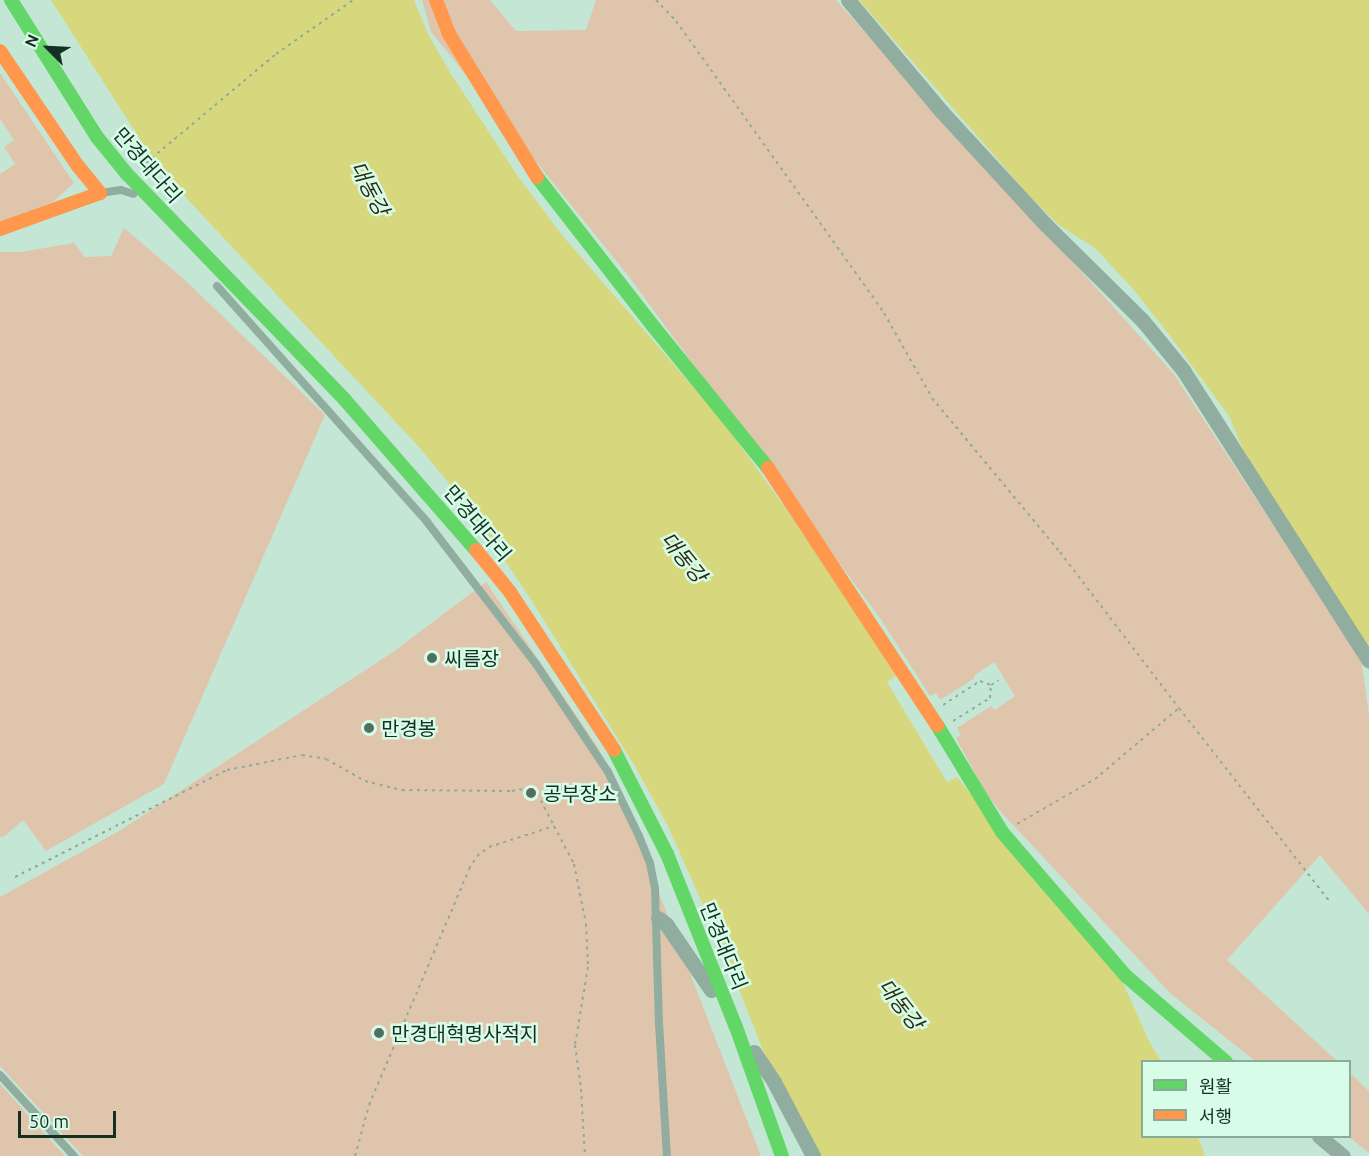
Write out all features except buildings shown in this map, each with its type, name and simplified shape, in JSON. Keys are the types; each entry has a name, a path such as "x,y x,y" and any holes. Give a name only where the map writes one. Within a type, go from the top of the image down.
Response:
{"main road":[{"name":"만경대다리","path":"12,0 97,137 127,174 345,400 431,495 510,592 556,661 619,758 667,854 736,1027 782,1156"},
{"path":"436,0 449,34 526,162 653,326 772,472 930,713 979,798 1002,832 1126,976 1224,1060"},
{"path":"0,51 78,166 100,193 78,203 0,229"}],"street":[{"path":"848,0 942,112 1046,225 1143,321 1183,370 1369,661"},
{"path":"658,918 666,924 774,1082 813,1156"},
{"path":"1320,1138 1343,1156"}],"lane":[{"path":"100,193 121,190 136,195 175,237"},
{"path":"210,279 427,522 483,593 578,724 608,772 650,863 658,918 659,1023 667,1156"},
{"path":"0,1075 74,1156"}],"path":[{"path":"146,163 276,54 353,0"},
{"path":"656,0 676,21 884,313 932,398 1060,552 1329,901"},
{"path":"991,685 999,680"},
{"path":"943,704 980,681 991,685"},
{"path":"953,721 990,698 991,685"},
{"path":"1002,832 1095,779 1179,708"},
{"path":"15,877 227,770 302,755 326,759 365,781 402,790 512,791 534,788 574,864 586,924 588,967 575,1045 581,1089 585,1156"},
{"path":"355,1156 369,1105 469,868 477,856 489,847 554,826"}],"shaded area":[{"path":"422,0 490,0 516,31 586,30 596,0 836,0 1173,373 1361,658 1369,715 1369,914 1320,855 1227,960 1336,1060 1254,1060 1171,994 1001,812 986,793 956,738 961,735 957,728 991,706 995,710 1015,696 994,662 974,676 975,678 940,700 936,693 930,696 882,621 627,274 431,32"},
{"path":"0,73 74,183 53,202 0,222 0,174 15,164 4,147 14,140 0,119"},
{"path":"124,228 185,280 325,415 164,784 46,851 23,820 5,836 0,837 0,252 21,252 74,243 85,257 111,256"},
{"path":"486,582 599,749 652,875 761,1156 83,1156 0,1066 0,897 119,831 393,652"},
{"path":"1351,1074 1369,1091 1369,1153 1350,1138"},
{"path":"0,1084 65,1156 0,1156"}],"water":[{"name":"대동강","path":"51,0 414,0 429,36 451,74 517,175 562,235 725,424 788,512 897,675 887,682 947,782 957,777 1123,983 1150,1043 1160,1060 1141,1060 1141,1138 1198,1138 1205,1156 816,1156 772,1073 725,954 667,824 633,763 530,598 470,509 419,447 177,188 143,144"},
{"path":"859,0 1369,0 1369,653 1245,454 1229,416 1171,337 1134,290 1095,248 1060,226 1033,200"}],"traffic: fast":[{"path":"11,0 97,137 127,174 345,400 476,550"},
{"path":"537,177 768,468"},
{"path":"937,725 1002,832 1126,976 1224,1060"},
{"path":"614,750 667,854 736,1027 782,1156"}],"traffic: slow":[{"path":"436,0 449,34 537,177"},
{"path":"0,51 78,166 100,193 0,229"},
{"path":"768,468 937,725"},
{"path":"476,550 510,592 614,750"}],"place":[{"name":"씨름장","path":"432,658"},
{"name":"만경봉","path":"369,728"},
{"name":"공부장소","path":"531,793"},
{"name":"만경대혁명사적지","path":"379,1033"}]}
